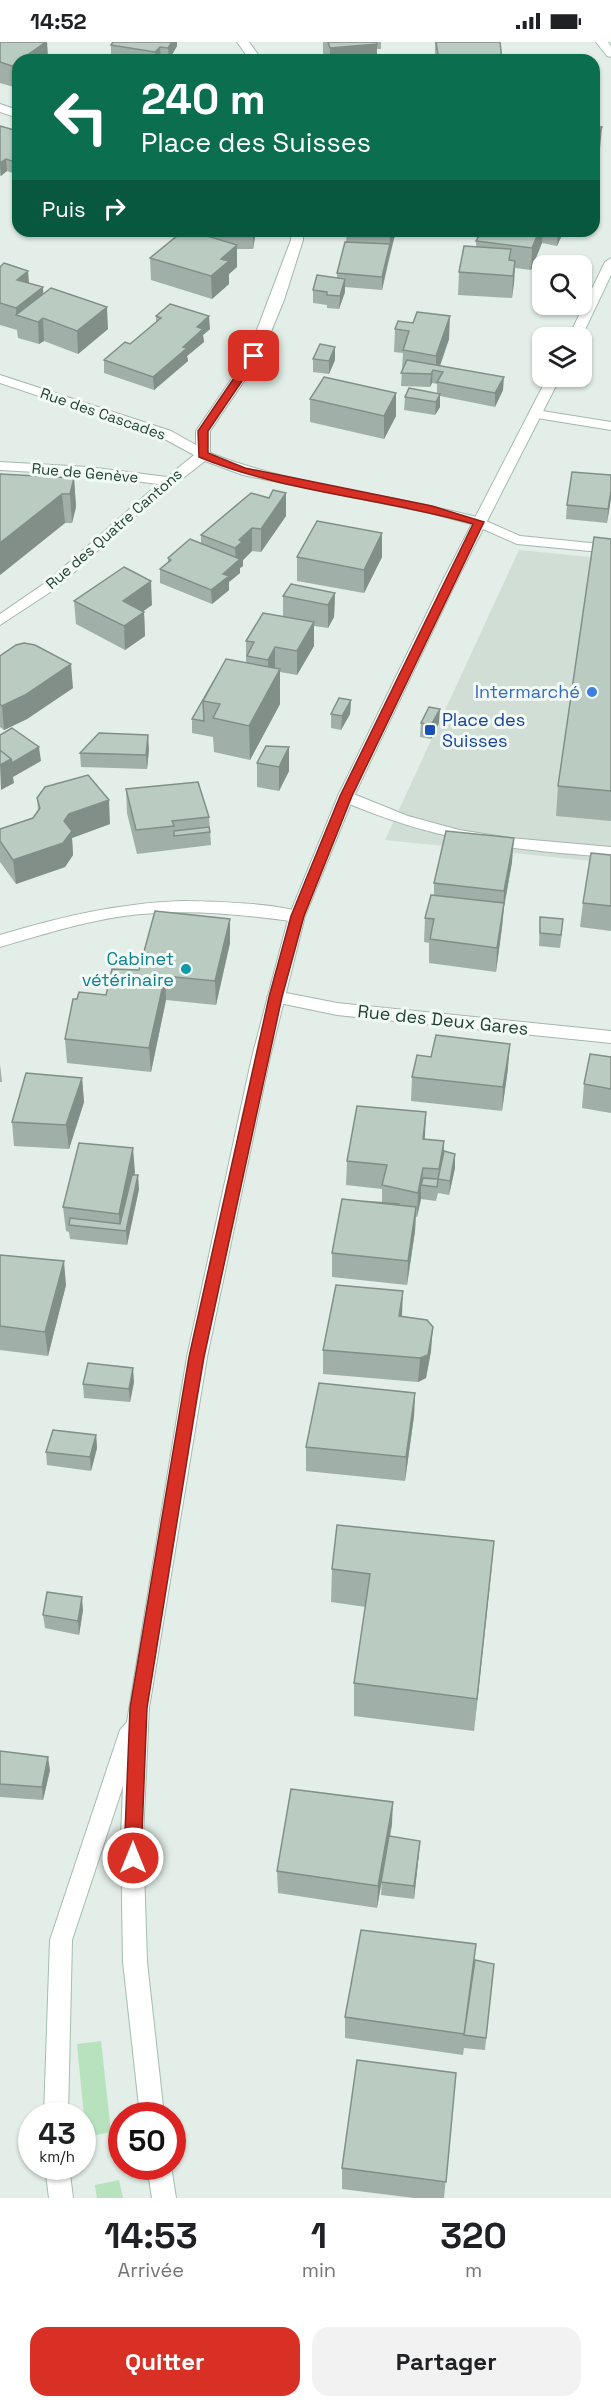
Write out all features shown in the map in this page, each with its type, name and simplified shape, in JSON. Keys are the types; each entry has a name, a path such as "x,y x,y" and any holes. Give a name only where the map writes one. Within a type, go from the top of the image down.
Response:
{"street":[{"path":"602,42 611,54"},
{"path":"297,237 277,300 254,356 203,431 203,455 243,471 432,509 479,522 517,540 611,549"},
{"path":"579,327 611,262"},
{"name":"Rue des Cascades","path":"0,379 166,434 203,455"},
{"path":"151,2102 135,1962 132,1837 138,1708 197,1357 276,997 297,916 346,796 479,522 550,387"},
{"path":"536,414 611,426"},
{"name":"Rue des Quatre Cantons","path":"0,621 53,584 137,507 203,455"},
{"name":"Rue de Genève","path":"0,466 88,471 169,481"},
{"path":"346,796 409,822 470,837 530,846 611,852"},
{"path":"0,941 87,918 163,906 241,908 297,916"},
{"name":"Rue des Deux Gares","path":"276,997 336,1009 611,1037"},
{"path":"56,2102 61,1940 138,1708"},
{"path":"59,2180 61,2198"},
{"path":"161,2180 164,2198"}],"shaded area":[{"path":"519,550 611,559 611,863 385,840"}],"green space":[{"path":"101,2041 108,2105 108,2133 96,2135 96,2102 83,2102 77,2044"},
{"path":"119,2180 123,2198 97,2198 95,2185"}],"building":[{"path":"0,42 46,42 29,54 12,54 12,66 0,62"},
{"path":"113,42 172,42 168,48 160,47 155,52 111,45"},
{"path":"328,42 376,42 377,44 330,48"},
{"path":"436,42 500,42 501,54 438,54"},
{"path":"0,126 12,129 12,161 6,159 0,163"},
{"path":"176,237 211,237 237,245 221,259 229,261 211,276 150,258"},
{"path":"478,237 537,237 532,248 476,241"},
{"path":"345,242 390,244 382,277 337,273"},
{"path":"464,246 511,249 509,260 515,261 513,276 459,272"},
{"path":"4,263 28,271 17,280 43,287 16,308 0,303 0,267"},
{"path":"317,275 345,279 340,296 327,295 327,292 313,290"},
{"path":"51,288 107,307 77,331 43,318 38,322 16,315"},
{"path":"170,304 209,316 197,327 203,329 183,347 187,348 153,377 104,360 125,342 130,344 161,318 156,316"},
{"path":"417,312 450,316 436,356 403,350 409,331 395,329 398,321 413,323"},
{"path":"320,344 335,347 329,361 313,359"},
{"path":"407,360 504,377 495,393 437,382 443,372 433,370 431,374 401,373"},
{"path":"324,377 396,393 384,416 310,399"},
{"path":"409,388 440,394 436,402 405,397"},
{"path":"572,472 611,475 608,509 567,505"},
{"path":"0,474 74,478 70,494 62,494 0,543"},
{"path":"273,490 286,493 261,529 252,528 239,540 242,542 235,548 201,535 251,493 269,498"},
{"path":"317,521 382,533 364,570 297,557"},
{"name":"Intermarché","path":"594,537 611,539 611,791 558,786"},
{"path":"190,539 240,559 223,574 229,576 211,590 160,569 171,560 168,558"},
{"path":"124,567 151,581 123,601 144,612 124,626 74,601"},
{"path":"291,584 335,593 328,605 283,596"},
{"path":"263,613 314,622 297,651 275,647 268,660 247,656 254,642 246,641"},
{"path":"24,643 35,645 71,664 25,695 2,706 0,704 0,656 16,645"},
{"path":"226,659 280,669 249,726 213,718 220,704 203,701"},
{"path":"216,677 203,701 204,721 192,719"},
{"path":"339,698 351,700 342,716 331,714"},
{"path":"429,707 440,709 431,725 421,723"},
{"path":"12,728 39,747 12,763 11,759 0,750 0,735"},
{"path":"99,733 148,735 146,755 80,753"},
{"path":"266,746 289,747 279,767 257,763"},
{"path":"0,750 11,759 0,765"},
{"path":"88,775 109,800 69,814 64,821 72,831 63,843 13,860 0,841 0,829 33,818 40,808 37,798 45,787"},
{"path":"198,782 209,817 172,821 174,826 136,830 126,789"},
{"path":"209,827 210,832 174,836 174,831"},
{"path":"446,831 514,838 504,891 434,883"},
{"path":"591,853 611,855 611,906 583,903"},
{"path":"431,895 504,903 497,948 430,939 434,919 425,918"},
{"path":"155,911 230,919 215,981 165,976 149,1048 65,1039 73,999 77,999 79,992 106,995 112,969 139,970"},
{"path":"540,917 563,919 561,935 540,933"},
{"path":"436,1035 510,1044 503,1087 412,1077 417,1055 431,1057"},
{"path":"590,1054 611,1057 611,1089 584,1084"},
{"path":"26,1073 82,1078 66,1125 12,1122"},
{"path":"357,1106 426,1112 423,1139 444,1141 439,1169 423,1168 418,1193 382,1185 387,1165 347,1161"},
{"path":"79,1143 133,1148 119,1214 63,1207"},
{"path":"444,1151 455,1154 450,1181 438,1179"},
{"path":"132,1175 138,1175 126,1231 69,1225 70,1218 120,1224"},
{"path":"423,1178 438,1179 437,1187 421,1185"},
{"path":"342,1199 416,1207 408,1261 332,1253"},
{"path":"0,1255 64,1261 45,1332 0,1326"},
{"path":"336,1285 403,1291 399,1316 427,1320 433,1327 428,1355 420,1358 323,1350"},
{"path":"88,1363 133,1368 129,1389 83,1384"},
{"path":"319,1383 415,1393 406,1457 306,1447"},
{"path":"53,1430 96,1435 90,1457 46,1452"},
{"path":"337,1525 494,1541 477,1699 354,1683 370,1574 332,1569"},
{"path":"47,1592 82,1597 78,1621 43,1615"},
{"path":"0,1751 48,1757 42,1787 0,1784"},
{"path":"291,1789 393,1802 378,1886 277,1871"},
{"path":"389,1836 420,1841 414,1886 381,1882"},
{"path":"361,1930 476,1944 464,2034 345,2017"},
{"path":"475,1960 494,1964 486,2038 464,2035"},
{"path":"357,2060 456,2073 446,2182 342,2168"}],"place":[{"name":"Intermarché","path":"592,692"},
{"name":"Place des Suisses","path":"430,730"},
{"name":"Cabinet vétérinaire","path":"186,969"}],"route":[{"path":"133,1858 138,1708 197,1357 276,997 297,916 346,796 479,522 432,509 243,471 203,455 203,431 254,356"}]}
